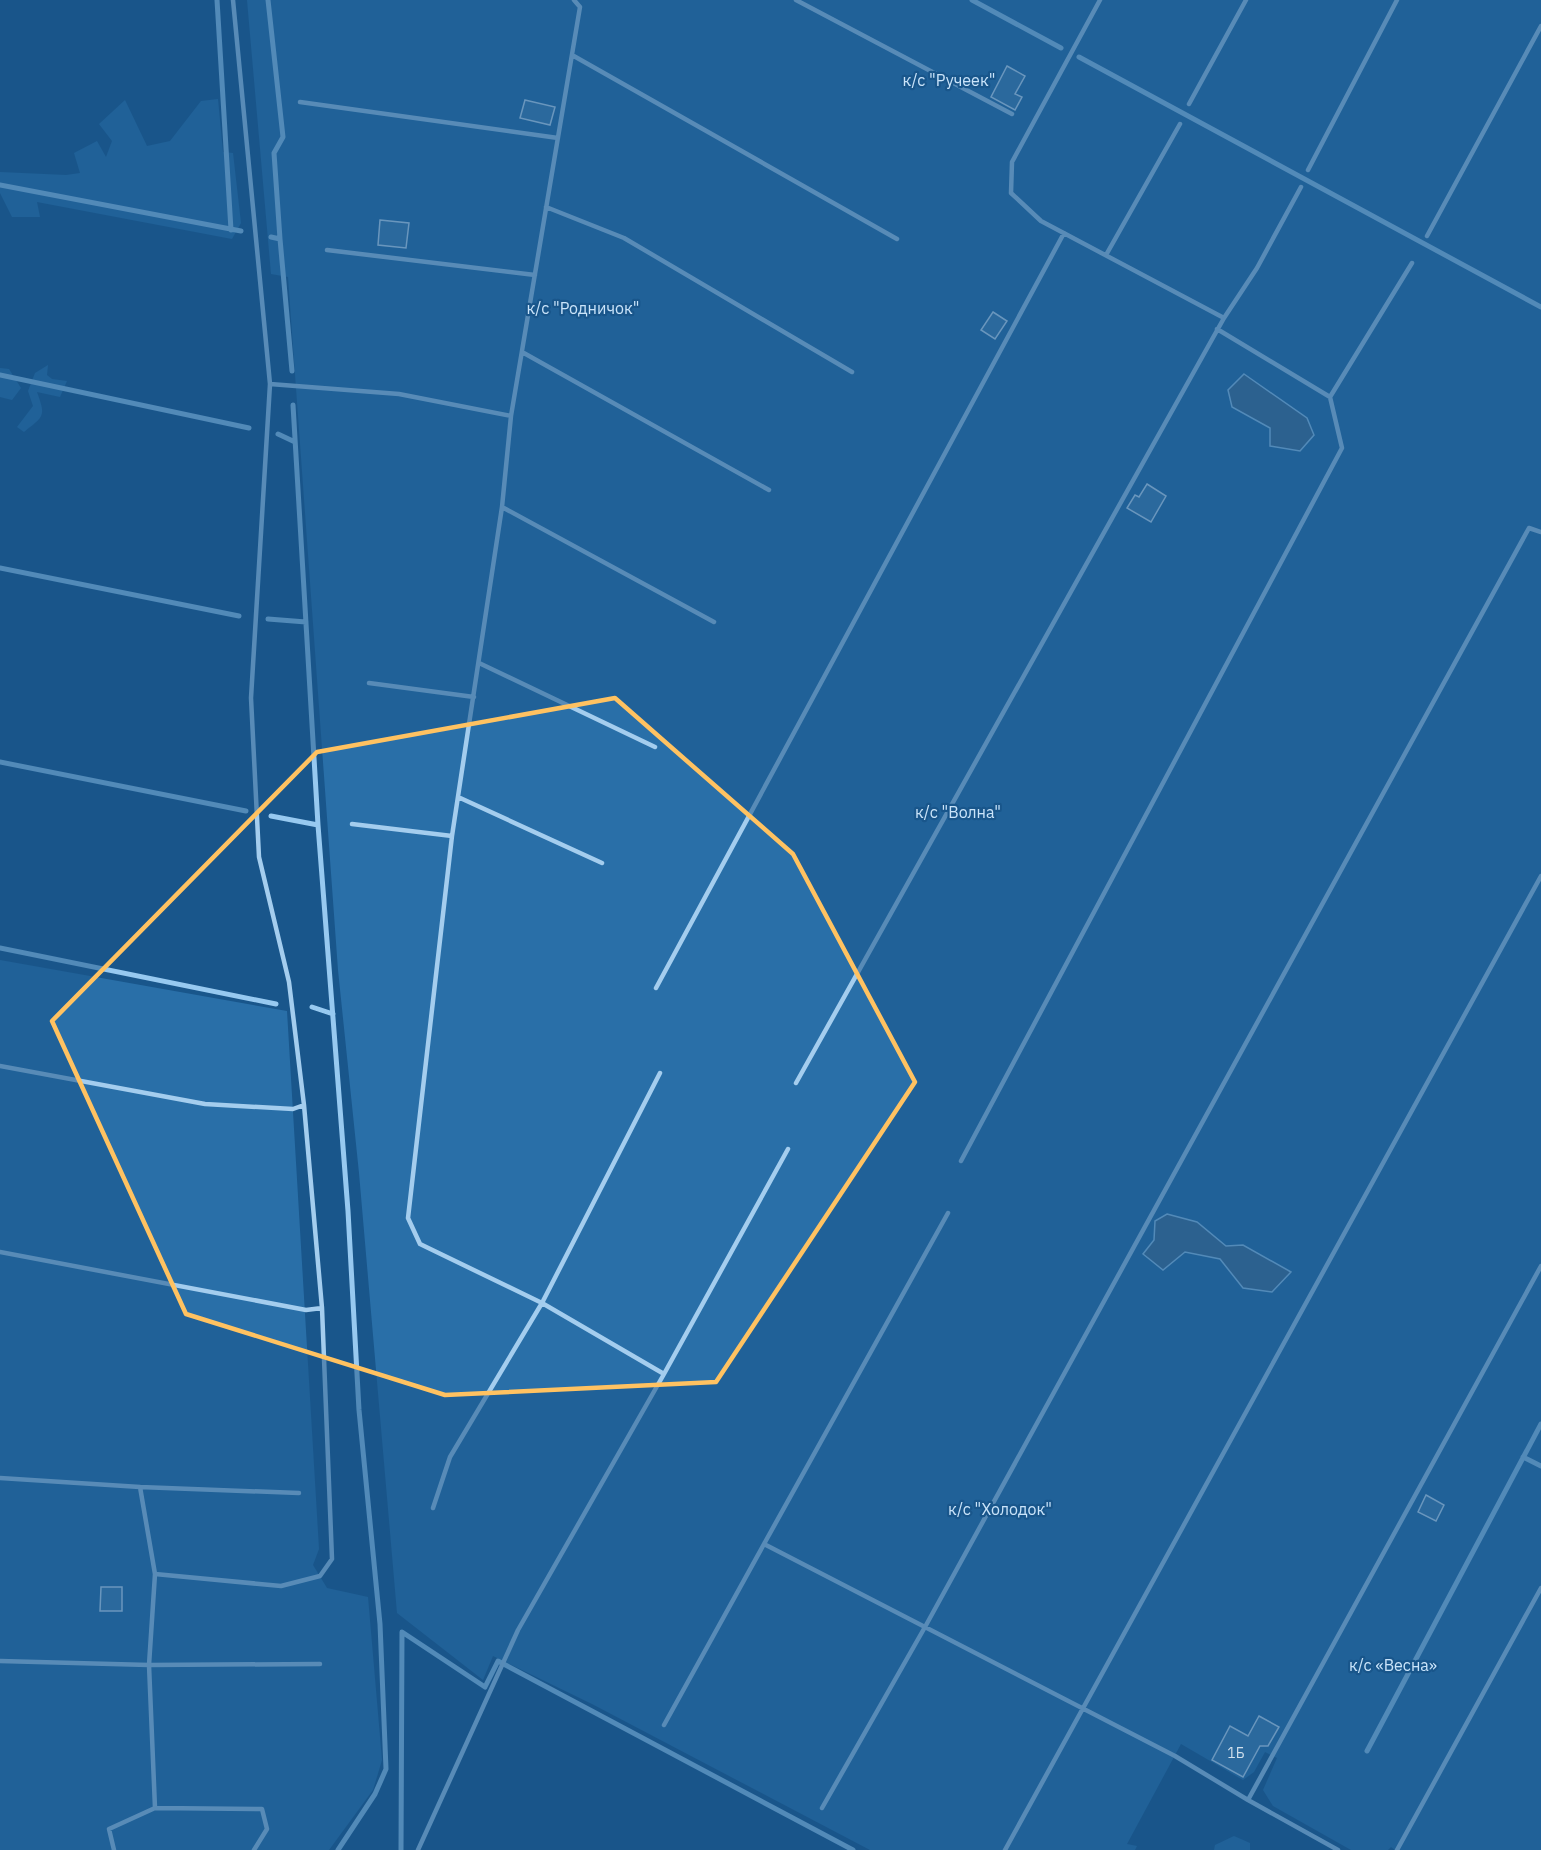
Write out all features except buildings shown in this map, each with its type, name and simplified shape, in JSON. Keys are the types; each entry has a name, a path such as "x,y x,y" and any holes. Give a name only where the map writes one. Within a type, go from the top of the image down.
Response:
{"lane":[{"path":"155,1574 280,1586 320,1575 332,1559 322,1308 304,1105 289,982 259,857 251,698 270,384 233,0"},
{"path":"574,0 580,6 511,416 502,507 452,836 408,1218 420,1244 542,1303 664,1374"},
{"path":"796,0 1012,114"},
{"path":"1100,0 1012,162 1011,193 1041,221 1224,318"},
{"path":"1189,104 1246,0"},
{"path":"1308,170 1397,0"},
{"path":"1427,236 1541,26"},
{"path":"572,55 897,239"},
{"path":"300,102 558,138"},
{"path":"1106,255 1180,124"},
{"path":"796,1083 1224,318 1257,268 1300,187"},
{"path":"546,207 624,238 852,372"},
{"path":"656,988 1064,232"},
{"path":"327,250 535,275"},
{"path":"961,1161 1342,448 1330,397 1412,263"},
{"path":"1218,329 1330,397"},
{"path":"522,352 769,490"},
{"path":"270,384 399,394 511,416"},
{"path":"502,507 714,622"},
{"path":"822,1808 925,1627 1529,528 1541,532"},
{"path":"479,663 656,747"},
{"path":"369,682 474,698"},
{"path":"458,797 602,863"},
{"path":"352,824 452,836"},
{"path":"1005,1850 1541,876"},
{"path":"0,1066 205,1104 293,1109 304,1105"},
{"path":"433,1508 450,1457 542,1303 660,1073"},
{"path":"418,1850 518,1630 664,1374 788,1149"},
{"path":"664,1725 948,1213"},
{"path":"0,1252 306,1310 322,1308"},
{"path":"1248,1800 1541,1266"},
{"path":"0,1478 140,1487 299,1493"},
{"path":"140,1487 155,1574 149,1665 155,1808"},
{"path":"764,1544 1175,1756 1338,1850"},
{"path":"1397,1850 1541,1588"},
{"path":"0,1660 149,1665 320,1664"},
{"path":"114,1850 110,1828 155,1808 262,1809 267,1829 254,1850"}],"highlighted area":[{"path":"615,698 793,854 915,1082 716,1382 445,1395 186,1314 52,1021 317,752"}],"green space":[{"path":"247,0 1541,0 1541,1850 1395,1850 1391,1847 1388,1850 1351,1850 1273,1806 1263,1790 1277,1758 1265,1752 1254,1772 1243,1780 1181,1744 1127,1844 1137,1846 1135,1850 870,1850 592,1704 493,1656 483,1680 397,1613 359,1173 338,970 288,277 271,274"},
{"path":"218,99 223,152 233,153 241,223 232,239 37,202 40,217 12,217 0,193 0,172 66,175 80,173 74,153 97,141 106,157 112,141 99,124 125,100 147,146 170,141 201,101"},
{"path":"48,365 47,375 52,379 67,381 60,397 37,392 42,407 41,415 36,423 24,432 17,427 33,406 28,391 35,373"},
{"path":"0,368 9,369 21,388 12,400 0,397"},
{"path":"0,960 287,1011 319,1549 313,1565 327,1588 368,1597 382,1760 373,1790 329,1850 0,1850"},
{"path":"1234,1836 1250,1843 1250,1850 1214,1850 1215,1845"}],"shaded area":[{"path":"1244,374 1307,418 1314,435 1300,451 1270,446 1270,428 1232,407 1228,390"},
{"path":"1167,1214 1197,1222 1226,1246 1243,1245 1291,1272 1272,1292 1243,1288 1220,1259 1185,1252 1163,1270 1143,1254 1154,1240 1155,1221"}],"waterway":[{"path":"217,0 231,230"},
{"path":"268,0 283,137 274,153 280,239"},
{"path":"972,0 1061,48"},
{"path":"1079,57 1541,307"},
{"path":"0,185 241,231"},
{"path":"271,237 280,239 292,371"},
{"path":"0,375 249,428"},
{"path":"293,405 318,825 348,1211 359,1410 380,1624 386,1769 375,1794 338,1850"},
{"path":"278,434 295,442"},
{"path":"0,568 239,616"},
{"path":"268,619 306,622"},
{"path":"0,762 246,811"},
{"path":"271,816 318,825"},
{"path":"0,948 276,1004"},
{"path":"312,1007 333,1014"},
{"path":"1367,1751 1541,1424"},
{"path":"1523,1457 1541,1466"},
{"path":"401,1850 402,1632 485,1687 498,1661 853,1850"}],"park label":[{"name":"к/с \"Ручеек\"","path":"949,80"},
{"name":"к/с \"Родничок\"","path":"583,308"},
{"name":"к/с \"Волна\"","path":"958,812"},
{"name":"к/с \"Холодок\"","path":"1000,1509"},
{"name":"к/с «Весна»","path":"1393,1665"}]}
